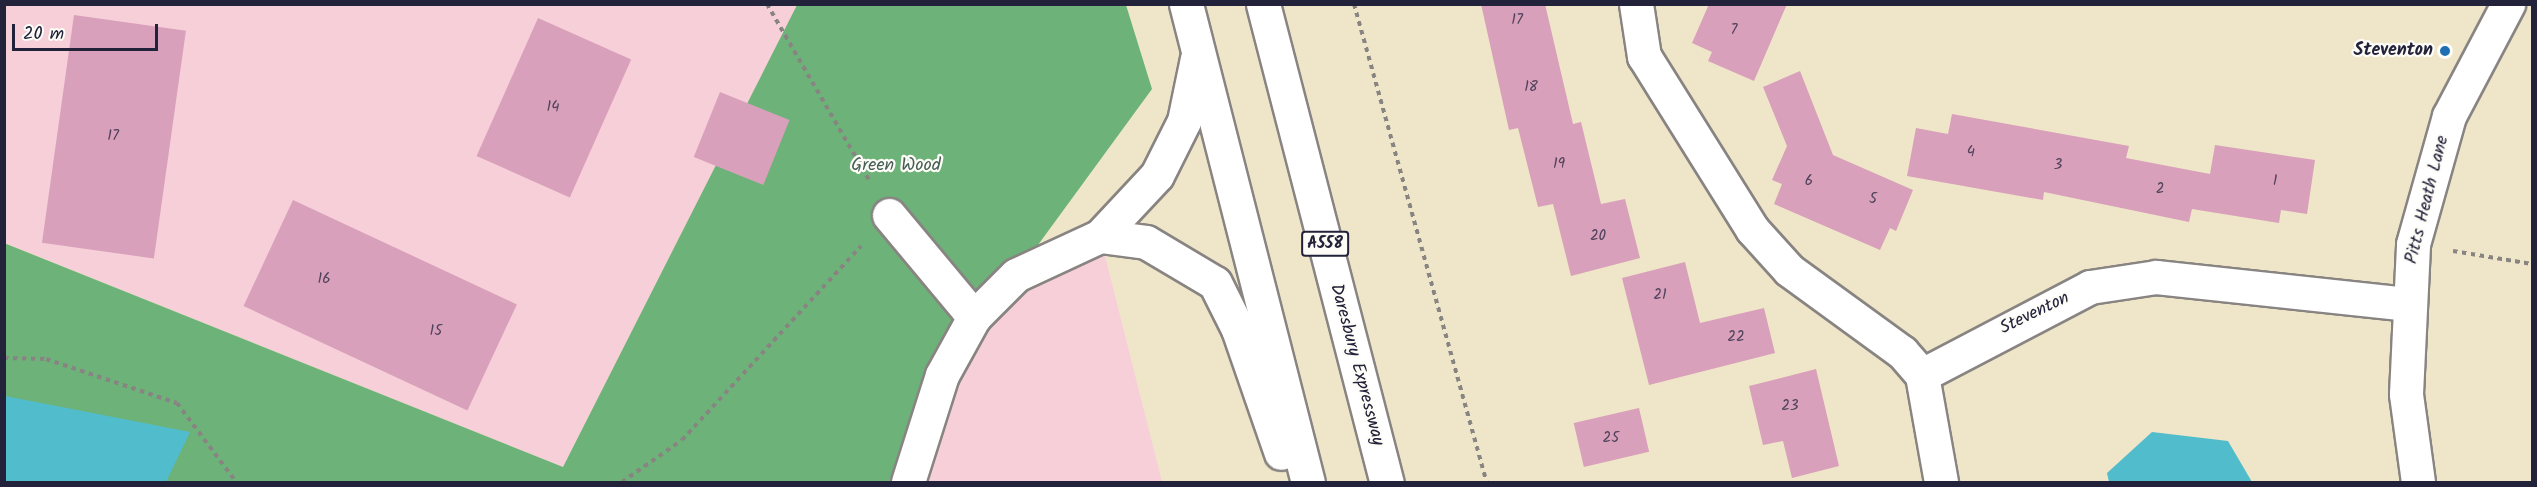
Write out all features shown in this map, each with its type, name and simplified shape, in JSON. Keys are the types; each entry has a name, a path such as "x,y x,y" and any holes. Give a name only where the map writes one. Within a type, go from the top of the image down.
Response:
{"street":[{"path":"1186,4 1308,483"},
{"name":"Daresbury Expressway","path":"1263,4 1387,483"},
{"path":"1636,4 1644,56 1752,229 1789,270 1902,352 1922,375 1941,483"},
{"name":"Pitts Heath Lane","path":"2418,483 2406,394 2407,304 2414,244 2449,116 2508,4"},
{"path":"908,483 942,375 974,317 1016,275 1100,236 1157,175 1184,121 1198,51"},
{"path":"889,214 974,317"},
{"path":"1100,236 1146,242 1215,283 1238,329 1292,483"},
{"name":"Steventon","path":"1922,375 2080,292 2118,280 2156,277 2407,304"}],"path":[{"path":"622,483 682,440 889,214 766,4"},
{"path":"1354,4 1487,483"},
{"path":"2414,244 2532,264"},
{"path":"4,358 46,359 177,403 236,483"}],"shaded area":[{"path":"4,5 797,5 563,467 5,243"},
{"path":"1100,236 1162,482 908,482 974,317"}],"green space":[{"name":"Green Wood","path":"797,5 1126,5 1152,89 1016,275 974,317 908,482 5,482 4,243 563,467"}],"water":[{"path":"5,396 190,432 166,482 5,482"},
{"path":"2152,432 2228,441 2252,482 2109,482 2107,473"}],"building":[{"path":"1481,4 1545,4 1573,124 1581,122 1601,204 1625,199 1640,258 1571,276 1553,204 1538,207 1518,128 1509,130"},
{"path":"1709,4 1787,4 1754,81 1708,61 1712,52 1692,43"},
{"path":"74,15 186,31 154,258 42,243"},
{"path":"538,18 631,59 570,197 477,156"},
{"path":"1800,71 1833,155 1913,190 1896,231 1890,228 1880,250 1774,204 1782,184 1772,180 1787,146 1763,87"},
{"path":"720,92 790,120 763,185 694,157"},
{"path":"1952,114 2129,146 2126,158 2210,174 2215,145 2315,160 2307,214 2281,210 2279,223 2192,209 2189,222 2044,192 2043,200 1907,176 1916,128 1948,134"},
{"path":"293,200 517,304 467,410 244,306"},
{"path":"1685,262 1700,323 1764,308 1775,353 1649,385 1622,278"},
{"path":"1816,369 1839,466 1792,478 1783,441 1763,445 1749,386"},
{"path":"1639,408 1649,452 1584,467 1574,423"}],"place":[{"name":"Steventon","path":"2445,51"}]}
